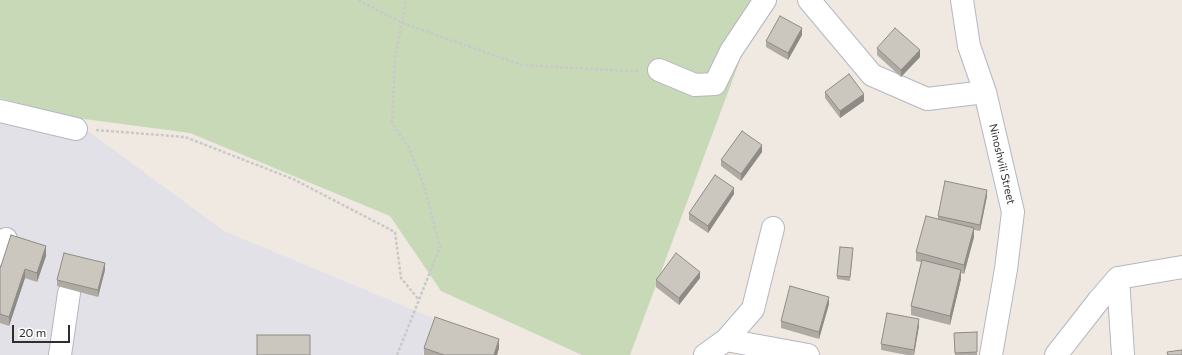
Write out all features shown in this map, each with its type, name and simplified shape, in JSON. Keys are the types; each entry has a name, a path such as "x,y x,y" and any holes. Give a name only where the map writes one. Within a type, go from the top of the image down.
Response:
{"street":[{"path":"659,70 695,85 715,84 730,51 765,0"},
{"path":"808,0 872,75 927,99 985,92"},
{"name":"Ninoshvili Street","path":"962,0 969,46 985,92 1013,212 1006,269 991,355"},
{"path":"0,111 76,129"},
{"path":"705,355 726,340 753,310 773,228"},
{"path":"1056,355 1118,278 1182,266"},
{"path":"1118,278 1123,355"},
{"path":"60,355 68,293"},
{"path":"726,340 808,355"}],"path":[{"path":"358,0 402,23 522,65 626,72 659,70"},
{"path":"397,355 440,247 423,183 409,148 392,123 395,59 406,0"},
{"path":"76,129 185,137 293,179 395,232 401,278 419,300"}],"shaded area":[{"path":"0,98 69,117 224,231 433,318 423,355 0,355"}],"green space":[{"path":"0,0 774,0 743,52 630,355 582,355 441,291 390,216 190,133 69,117 0,98"}],"building":[{"path":"780,16 802,28 788,53 766,41"},
{"path":"895,28 920,50 901,70 877,48"},
{"path":"849,74 864,94 840,111 825,92"},
{"path":"742,131 762,145 741,174 721,160"},
{"path":"715,175 734,188 708,226 689,213"},
{"path":"945,181 987,190 980,225 938,216"},
{"path":"926,216 974,228 964,265 916,252"},
{"path":"11,235 46,246 37,273 25,269 9,317 0,314 0,269"},
{"path":"840,247 853,248 850,277 837,276"},
{"path":"64,253 105,263 98,290 57,280"},
{"path":"676,253 700,272 679,298 656,280"},
{"path":"922,260 961,270 950,316 911,306"},
{"path":"790,286 829,297 819,332 781,321"},
{"path":"887,313 919,319 914,350 881,344"},
{"path":"435,317 499,339 494,355 444,355 424,348"},
{"path":"977,332 977,352 955,353 954,333"},
{"path":"257,335 310,335 310,355 257,355"},
{"path":"1182,350 1182,355 1168,355 1167,352"}]}
